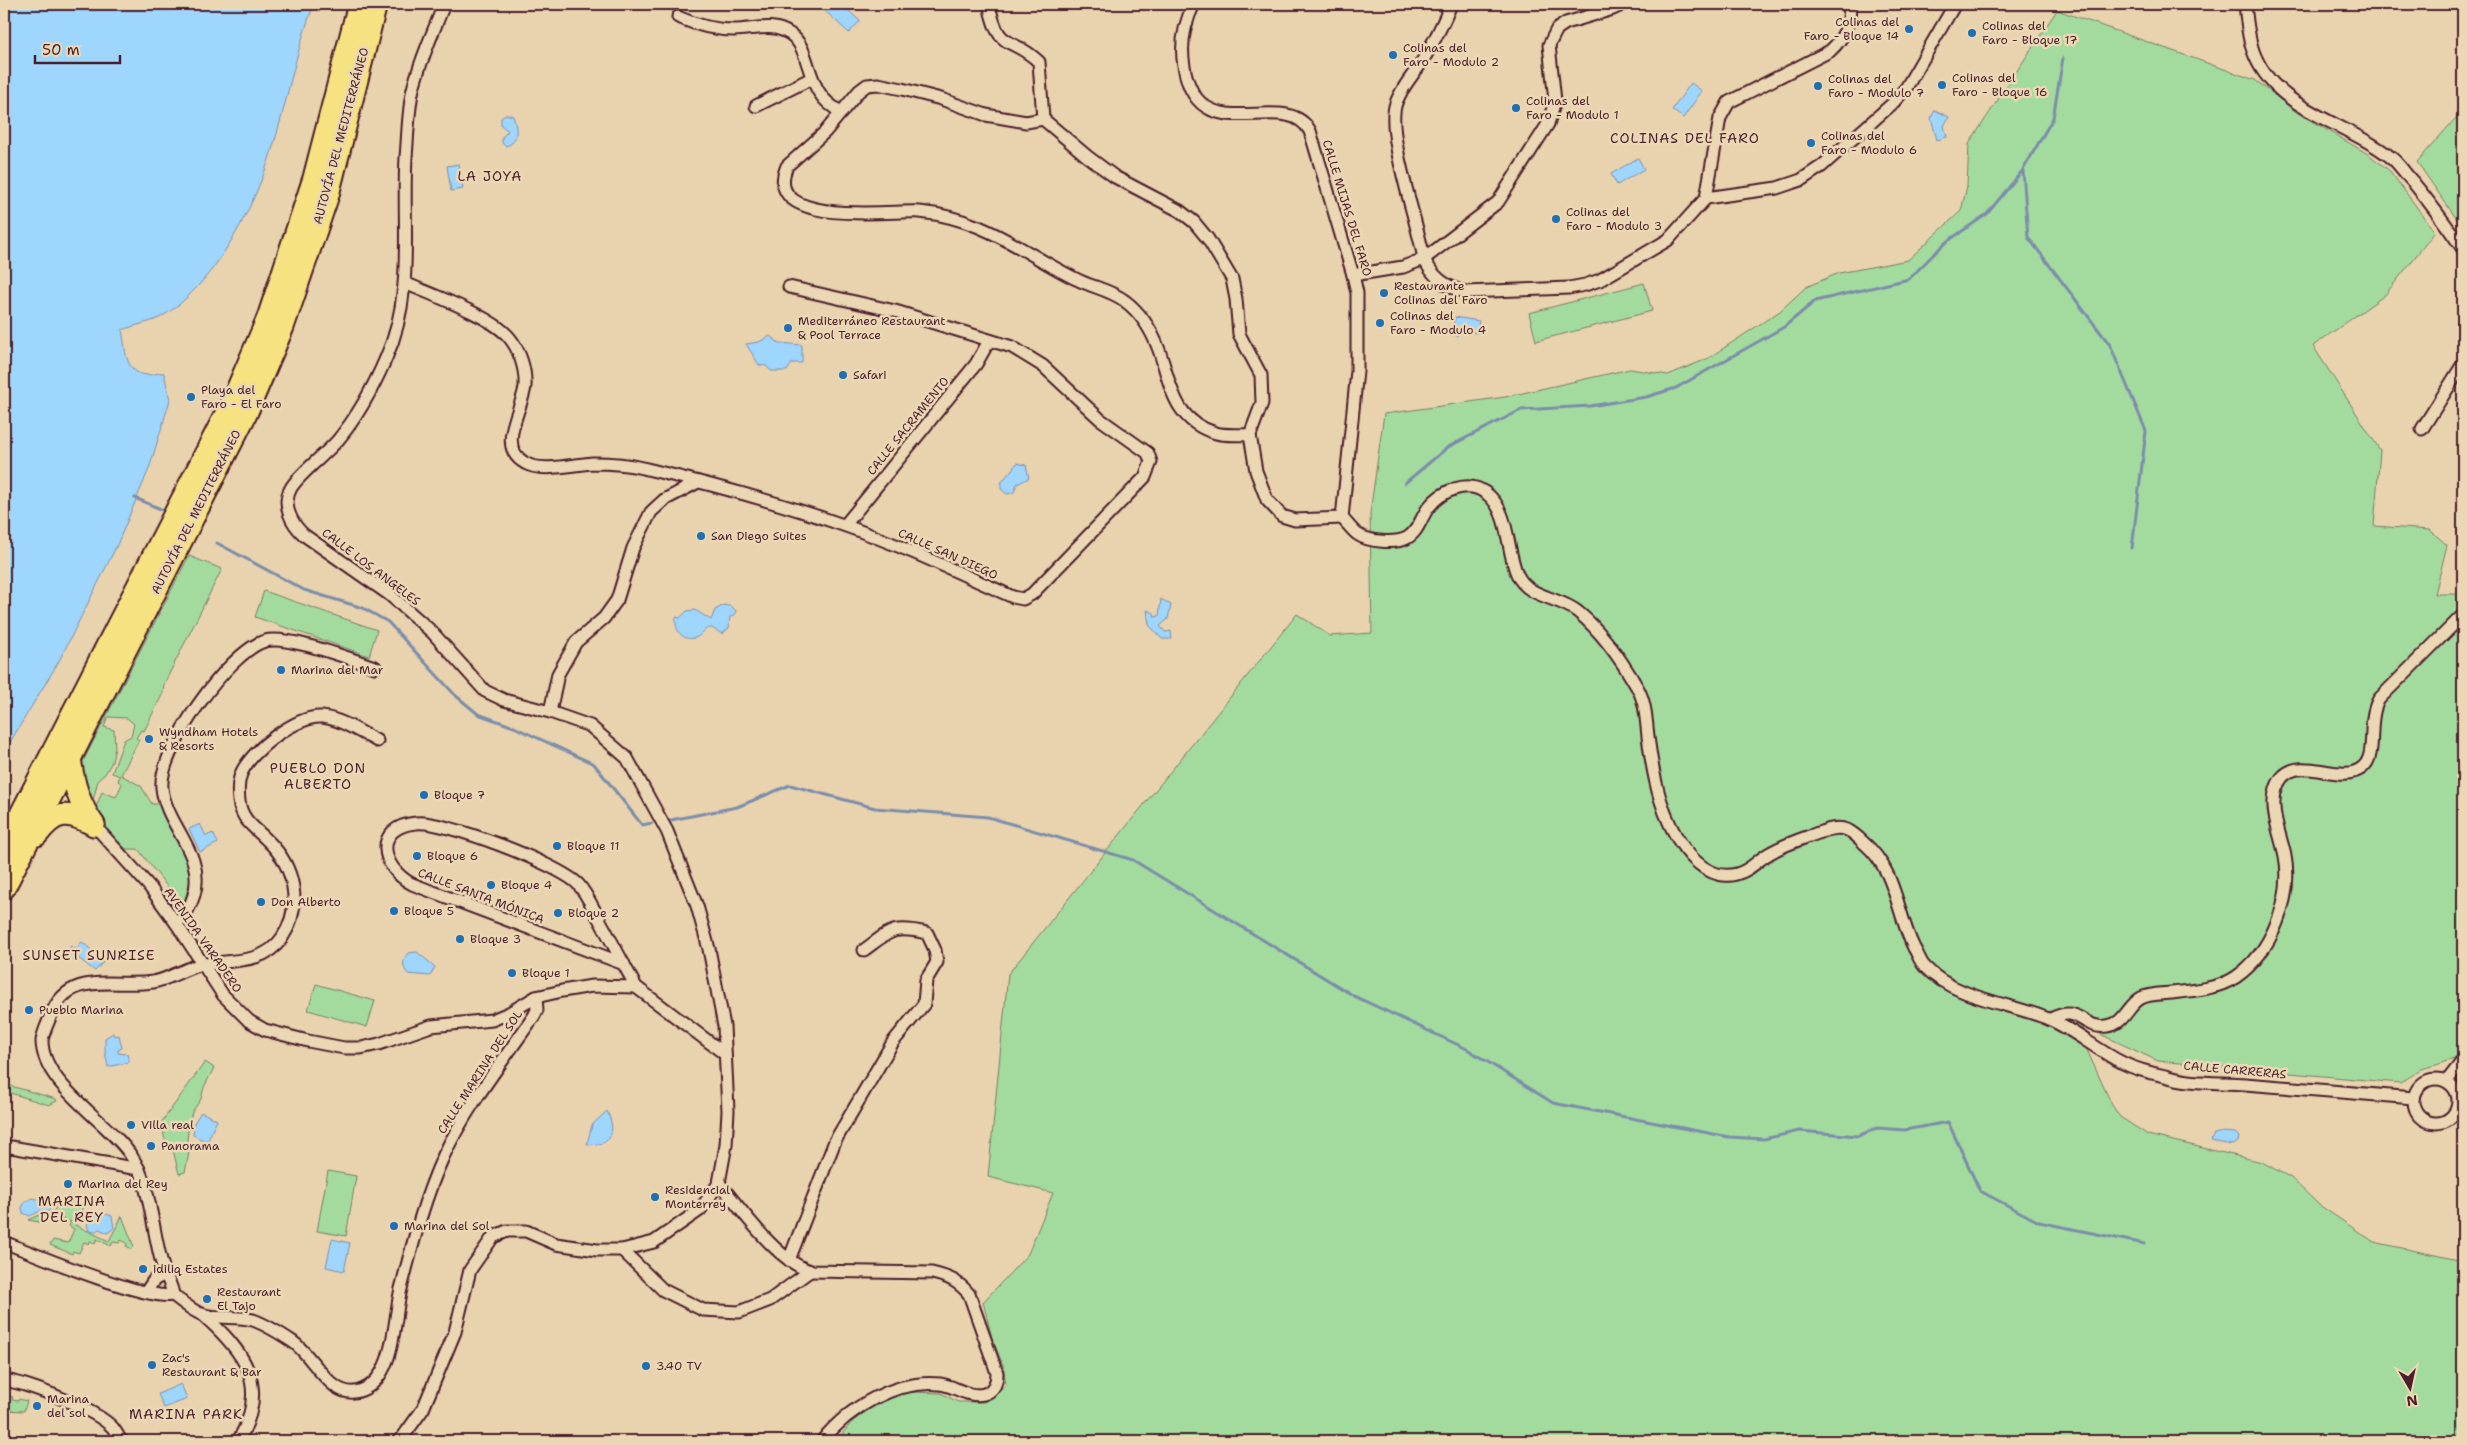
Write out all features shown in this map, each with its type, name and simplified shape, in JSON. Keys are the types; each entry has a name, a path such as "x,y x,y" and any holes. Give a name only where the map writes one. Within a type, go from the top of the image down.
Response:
{"highway":[{"name":"AUTOVÍA DEL MEDITERRÁNEO","path":"4,888 11,853 231,404 268,318 316,169 359,4"},
{"name":"AUTOVÍA DEL MEDITERRÁNEO","path":"11,853 70,757 246,414 283,327 328,195 376,4"},
{"path":"328,195 352,142 387,4"},
{"path":"70,757 72,773 80,801 94,825"},
{"path":"11,853 57,816 74,816 94,825"}],"street":[{"name":"CALLE LOS ANGELES","path":"400,1441 423,1409 455,1332 470,1270 493,1237 507,1231 526,1231 556,1244 597,1250 622,1250 654,1242 679,1227 700,1210 718,1183 726,1145 728,1111 724,1026 709,949 697,906 667,831 627,758 590,726 550,712 504,700 485,691 432,632 390,595 304,535 294,526 289,515 287,502 291,488 338,439 361,407 386,358 400,318 405,284 406,158 413,89 444,4"},
{"path":"990,4 994,25 1003,40 1039,62 1043,119 1115,177 1187,217 1208,238 1232,280 1236,299 1239,334 1261,375 1262,403 1250,435 1261,487 1267,500 1282,516 1295,520 1342,518"},
{"name":"CALLE MIJAS DEL FARO","path":"1194,4 1187,17 1182,54 1190,89 1201,104 1210,110 1225,114 1286,115 1297,117 1305,123 1310,131 1353,275 1357,293 1357,371 1342,518"},
{"path":"1450,4 1440,29 1420,64 1400,93 1393,117 1395,143 1424,259 1430,271 1440,280 1451,289 1464,292 1569,288 1585,285 1600,280 1668,240 1706,198 1724,109 1729,102 1830,51 1839,43 1848,27 1850,4"},
{"path":"1353,275 1403,267 1424,259 1498,202 1548,124 1555,100 1550,45 1557,29 1566,23 1624,4"},
{"path":"1706,198 1777,188 1801,180 1822,166 1892,104 1906,88 1955,4"},
{"path":"2245,4 2249,36 2254,55 2266,77 2282,93 2367,141 2394,160 2432,206 2463,249"},
{"path":"678,17 696,25 716,29 736,30 761,27 785,31 799,44 823,100 842,112"},
{"path":"756,106 812,78"},
{"path":"1043,119 1026,122 986,115 941,99 878,84 867,85 859,91 825,132 787,166 784,183 792,201 802,206 843,212 924,212 977,226 1077,280 1124,300 1150,330 1159,350 1169,388 1183,411 1194,422 1216,433 1250,435"},
{"name":"CALLE SAN DIEGO","path":"405,284 476,314 507,335 520,355 524,371 525,386 511,430 511,442 515,453 524,463 539,468 620,464 698,482 845,525 1013,597 1023,599 1032,594 1145,477 1151,462 1148,453 1100,419 1042,366 1012,348 895,310 789,287"},
{"name":"CALLE SACRAMENTO","path":"845,525 976,364 989,341"},
{"path":"2422,429 2463,364"},
{"path":"550,712 558,674 576,642 604,618 617,600 634,548 651,512 664,500 698,482"},
{"name":"CALLE CARRERAS","path":"1342,518 1360,536 1388,542 1406,539 1415,531 1427,510 1438,498 1449,491 1463,486 1476,488 1487,494 1496,504 1517,574 1527,587 1540,595 1562,602 1576,610 1607,644 1640,691 1645,709 1653,769 1660,798 1670,824 1684,848 1701,866 1715,875 1732,875 1746,870 1768,853 1798,840 1832,829 1847,830 1868,846 1885,866 1911,941 1924,966 1944,981 1974,996 2051,1020 2123,1063 2169,1078 2414,1098"},
{"path":"2051,1020 2062,1013 2069,1013 2092,1024 2106,1026 2123,1020 2140,998 2195,991 2216,985 2235,978 2248,967 2266,943 2286,892 2288,880 2274,796 2280,781 2292,770 2301,768 2349,774 2364,766 2369,759 2372,715 2379,699 2463,615"},
{"path":"176,923 190,907 197,876 193,859 165,802 162,777 182,731 216,681 249,649 265,641 281,640 296,643 375,667"},
{"path":"4,1242 122,1286 165,1297 173,1295 172,1287 165,1274 139,1169 125,1147 54,1074 44,1055 42,1039 46,1028 55,1004 72,987 89,984 153,982 202,964 248,960 264,955 278,943 286,932 292,915 294,888 289,869 283,858 267,840 251,828 242,816 238,788 241,774 247,763 277,735 297,722 309,717 323,717 338,722 377,741"},
{"name":"CALLE SANTA MÓNICA","path":"624,964 399,878 392,869 385,849 388,840 394,831 403,825 417,823 432,824 512,849 562,874 577,884 587,897 624,964 636,987"},
{"name":"AVENIDA VARADERO","path":"94,825 144,880 176,923 223,995 256,1026 287,1037 344,1048 379,1044 431,1026 492,1020 509,1013 536,997 592,986 636,987"},
{"path":"790,1260 835,1141 893,1042 924,1004 926,980 937,962 935,950 927,933 910,929 892,929 864,950"},
{"path":"636,987 725,1054"},
{"name":"CALLE MARINA DEL SOL","path":"173,1295 202,1314 236,1317 265,1325 303,1350 329,1381 340,1390 356,1392 374,1382 388,1359 402,1285 439,1167 462,1124 534,1016 537,1010 536,997"},
{"path":"2447,1081 2463,1060"},
{"path":"2440,1079 2447,1081 2456,1091 2460,1112 2447,1120 2433,1123 2421,1117 2417,1111 2414,1098 2416,1091 2426,1081 2440,1079"},
{"path":"4,1149 11,1148 139,1169"},
{"path":"718,1183 766,1237 798,1267 810,1271 932,1273 951,1278 960,1283 969,1294 997,1373 997,1381 993,1389 986,1393 966,1394 954,1388 924,1384 887,1393 868,1401 848,1414 822,1441"},
{"path":"622,1250 664,1290 703,1310 739,1312 770,1300 810,1271"},
{"path":"146,1292 154,1280 165,1274"},
{"path":"202,1314 222,1332 251,1374 252,1403 244,1432 238,1441"},
{"path":"4,1380 36,1388 88,1411 113,1428 121,1441"}],"green space":[{"path":"2057,10 2255,80 2296,112 2368,154 2390,171 2435,232 2385,295 2313,346 2380,450 2374,526 2430,530 2447,545 2435,594 2463,594 2463,1045 2454,1059 2422,1069 2400,1083 2158,1061 2083,1026 2078,1040 2086,1048 2112,1105 2120,1117 2148,1135 2262,1162 2291,1178 2319,1205 2374,1242 2463,1261 2463,1441 836,1441 852,1422 883,1399 910,1392 941,1393 958,1402 984,1402 1006,1385 1003,1365 992,1338 983,1302 1028,1254 1053,1193 988,1177 1008,974 1297,614 1330,636 1372,633 1370,513 1384,414 1505,397 1630,369 1668,375 1707,359 1780,311 1806,287 1839,273 1908,260 1961,211 1967,186 1969,144"},
{"path":"2463,110 2463,228 2417,162"},
{"path":"1644,283 1652,311 1536,341 1529,313"},
{"path":"189,556 222,569 164,684 163,693 144,731 141,730 136,738 139,740 121,775 141,786 152,804 159,804 192,872 183,907 138,849 126,849 93,815 102,792 116,797 122,784 118,781 120,776 112,773 124,740 131,736 134,724 127,718 108,717 104,727 114,730 115,748 112,762 105,774 98,780 92,805 79,769"},
{"path":"264,591 377,630 369,656 255,617"},
{"path":"316,984 375,1001 367,1027 308,1010"},
{"path":"205,1062 214,1068 204,1087 201,1099 192,1112 187,1140 190,1148 185,1172 179,1174 172,1146 167,1147 161,1123"},
{"path":"4,1084 56,1099 57,1101 49,1105 4,1091"},
{"path":"328,1171 356,1176 346,1236 317,1231"},
{"path":"58,1201 83,1207 75,1225 109,1241 122,1216 134,1247 132,1249 126,1246 127,1243 121,1240 119,1243 113,1242 111,1246 97,1239 95,1243 90,1241 89,1244 84,1242 79,1253 73,1251 72,1254 50,1245 53,1240 68,1243 74,1229 69,1226 71,1222 63,1219 55,1224 41,1218 39,1222 28,1220 41,1214 51,1217"},
{"path":"4,1395 13,1397 12,1400 27,1401 24,1411 4,1410"}],"water":[{"path":"4,4 314,4 307,22 271,153 254,198 229,245 214,267 180,304 157,319 122,330 125,352 130,365 141,374 164,373 170,400 149,469 117,545 59,661 4,752"},
{"path":"828,4 841,4 860,21 849,33 823,9"},
{"path":"1691,83 1702,91 1683,118 1672,110"},
{"path":"1935,110 1949,117 1944,126 1947,137 1937,140 1931,118"},
{"path":"506,114 513,116 516,134 513,142 505,146 502,143 502,137 508,131 501,125 501,118"},
{"path":"1638,158 1644,169 1617,185 1611,174"},
{"path":"459,164 463,189 451,191 447,166"},
{"path":"1455,317 1479,321 1477,333 1459,330 1458,336 1452,335"},
{"path":"770,336 779,343 802,345 802,363 792,363 787,371 771,371 766,366 759,365 746,344 759,342"},
{"path":"1017,463 1026,465 1029,478 1017,484 1014,492 1007,494 1001,489 1001,483"},
{"path":"1161,599 1171,605 1168,619 1160,626 1165,632 1171,631 1172,639 1162,639 1149,625 1147,610 1154,613 1155,617 1159,616"},
{"path":"724,605 732,607 736,611 735,615 730,617 729,628 722,634 711,628 697,637 688,638 678,631 676,617 680,618 687,611 695,610 711,620 715,610"},
{"path":"200,824 206,836 213,833 218,843 200,852 189,829"},
{"path":"82,942 104,961 95,971 77,957 73,961 64,953 71,946 75,949"},
{"path":"417,952 435,967 430,976 408,974 406,971 404,961 406,956 408,953"},
{"path":"113,1033 114,1036 119,1035 122,1048 118,1050 118,1053 127,1054 129,1062 108,1067 105,1038"},
{"path":"607,1111 612,1125 610,1136 602,1143 587,1144 592,1125"},
{"path":"201,1112 217,1120 208,1140 203,1140 193,1135 194,1123"},
{"path":"2223,1132 2235,1133 2239,1137 2238,1142 2232,1145 2211,1141 2214,1134"},
{"path":"32,1198 51,1202 49,1212 40,1211 30,1216 23,1213 22,1208 25,1202"},
{"path":"102,1213 112,1216 114,1228 108,1233 99,1229 94,1232 89,1231 87,1225 89,1221 94,1219 94,1216"},
{"path":"332,1239 350,1243 344,1271 326,1267"},
{"path":"181,1384 187,1399 164,1408 158,1394"}],"waterway":[{"path":"1405,483 1448,447 1521,410 1590,406 1646,397 1676,388 1784,327 1815,301 1909,279 1945,243 1987,214 2023,170 2053,118 2063,58"},
{"path":"2023,171 2028,237 2110,345 2146,431 2132,548"},
{"path":"135,498 163,510"},
{"path":"217,543 304,590 363,608 388,622 455,695 478,714 514,727 594,764 642,825 652,823"},
{"path":"671,820 737,807 790,785 875,808 988,817 1133,860 1354,996 1467,1049 1553,1103 1729,1137 1764,1139 1799,1131 1858,1136 1877,1128 1905,1130 1948,1122 1980,1191 2039,1222 2145,1244"}],"place":[{"name":"Colinas del Faro - Bloque 14","path":"1909,29"},
{"name":"Colinas del Faro - Bloque 17","path":"1972,33"},
{"name":"Colinas del Faro - Modulo 2","path":"1393,55"},
{"name":"Colinas del Faro - Bloque 16","path":"1942,85"},
{"name":"Colinas del Faro - Modulo 7","path":"1818,86"},
{"name":"Colinas del Faro - Modulo 1","path":"1516,108"},
{"name":"Colinas del Faro - Modulo 6","path":"1811,143"},
{"name":"Colinas del Faro - Modulo 3","path":"1556,219"},
{"name":"Restaurante Colinas del Faro","path":"1384,293"},
{"name":"Colinas del Faro - Modulo 4","path":"1380,323"},
{"name":"Mediterráneo Restaurant & Pool Terrace","path":"788,328"},
{"name":"Safari","path":"843,375"},
{"name":"Playa del Faro - El Faro","path":"191,397"},
{"name":"San Diego Suites","path":"701,536"},
{"name":"Marina del Mar","path":"281,670"},
{"name":"Wyndham Hotels & Resorts","path":"149,739"},
{"name":"Bloque 7","path":"424,795"},
{"name":"Bloque 11","path":"557,846"},
{"name":"Bloque 6","path":"417,856"},
{"name":"Bloque 4","path":"491,885"},
{"name":"Don Alberto","path":"261,902"},
{"name":"Bloque 5","path":"394,911"},
{"name":"Bloque 2","path":"558,913"},
{"name":"Bloque 3","path":"460,939"},
{"name":"Bloque 1","path":"512,973"},
{"name":"Pueblo Marina","path":"29,1010"},
{"name":"Villa real","path":"131,1125"},
{"name":"Panorama","path":"151,1146"},
{"name":"Marina del Rey","path":"68,1184"},
{"name":"Residencial Monterrey","path":"655,1197"},
{"name":"Marina del Sol","path":"394,1226"},
{"name":"idiliq Estates","path":"143,1269"},
{"name":"Restaurant El Tajo","path":"207,1299"},
{"name":"Zac's Restaurant & Bar","path":"152,1365"},
{"name":"3.40 TV","path":"646,1366"},
{"name":"Marina del sol","path":"37,1406"}],"district":[{"name":"COLINAS DEL FARO","path":"1685,138"},
{"name":"LA JOYA","path":"490,176"},
{"name":"PUEBLO DON ALBERTO","path":"318,776"},
{"name":"SUNSET SUNRISE","path":"89,955"},
{"name":"MARINA DEL REY","path":"72,1210"},
{"name":"MARINA PARK","path":"186,1414"}]}
